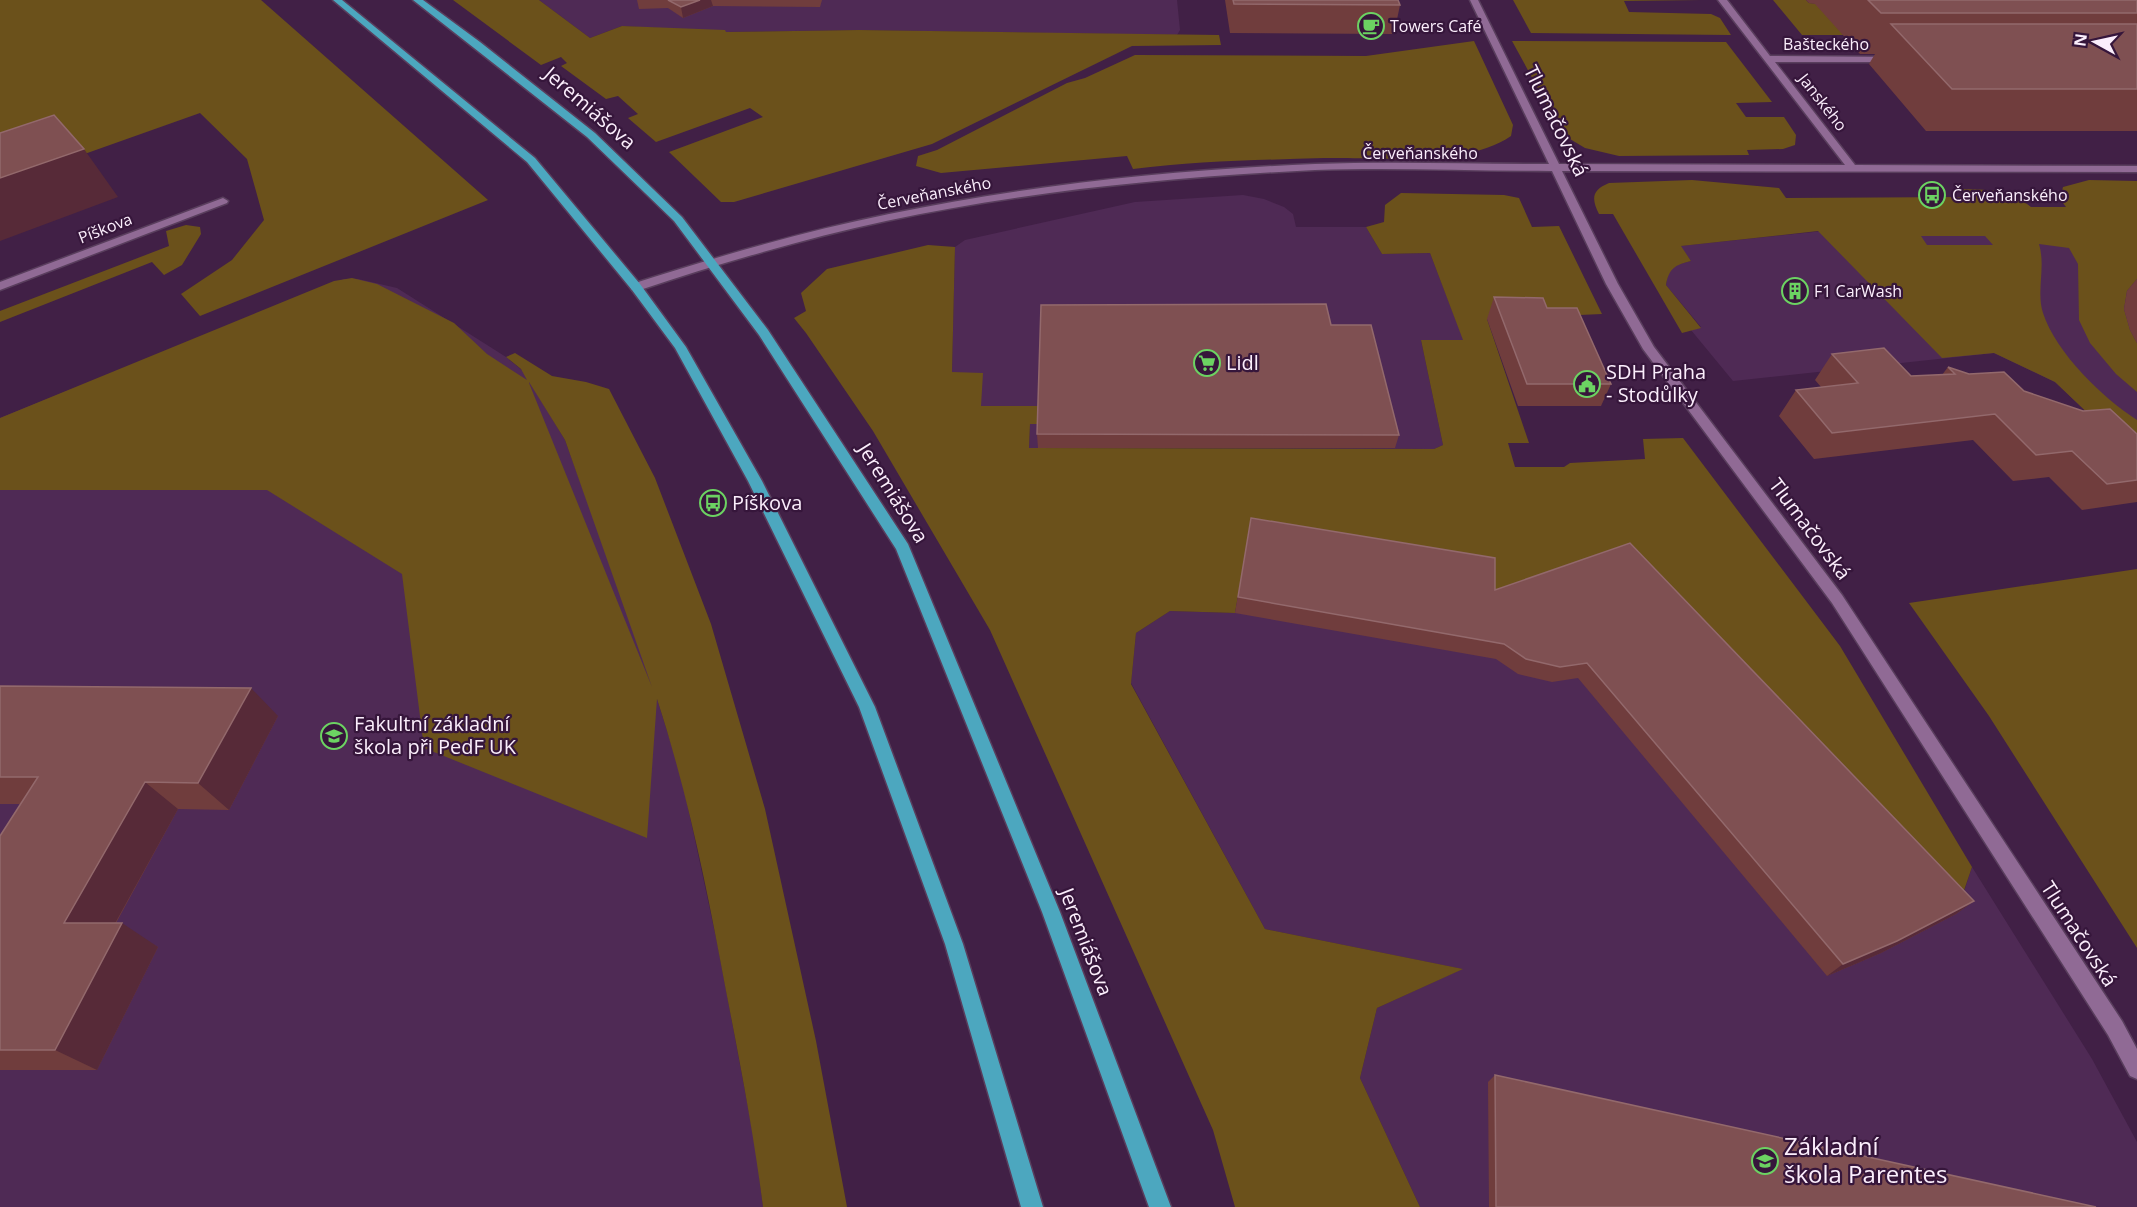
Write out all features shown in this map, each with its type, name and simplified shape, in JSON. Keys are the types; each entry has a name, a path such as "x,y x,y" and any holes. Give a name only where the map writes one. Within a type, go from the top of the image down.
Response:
{"main road":[{"path":"337,0 531,160 636,287 680,347 755,481 867,707 954,944 1032,1207"},
{"name":"Jeremiášova","path":"417,0 477,44 591,135 678,219 712,261 764,333 903,548 1051,912 1160,1207"}],"street":[{"name":"Tlumačovská","path":"1474,0 1612,284 1649,349 1837,599 2115,1028 2137,1069"},
{"name":"Janského","path":"1722,0 1853,169"},
{"name":"Bašteckého","path":"1768,59 1903,59"},
{"name":"Červeňanského","path":"712,261 773,244 968,200 1194,172 1318,167 2137,169"},
{"name":"Píškova","path":"0,286 223,201"},
{"path":"636,287 712,261"}],"shaded area":[{"path":"0,0 261,0 488,200 200,316 181,294 232,260 264,220 247,159 200,113 0,184"},
{"path":"453,0 539,0 590,38 622,26 725,30 726,32 859,30 1219,35 1221,45 1132,46 932,144 734,202 721,202 669,152 763,117 750,108 656,142 628,118 638,114 618,96 606,99 561,66 567,63 561,57 541,65"},
{"path":"539,0 1177,0 1180,30 1177,35 859,30 726,32 622,26 590,38"},
{"path":"1513,0 1701,0 1624,1 1629,12 1711,14 1720,18 1731,35 1531,33"},
{"path":"1773,0 1806,0 1809,3 2133,35 1802,35"},
{"path":"1474,41 1513,125 1511,136 1493,146 1471,152 1421,158 1252,160 1133,169 1127,156 941,173 916,166 918,156 937,150 1067,83 1085,78 1135,55 1366,56"},
{"path":"1512,41 1726,42 1772,102 1736,103 1746,117 1784,117 1796,135 1795,145 1783,149 1747,150 1749,155 1619,156 1585,148 1570,139 1558,125"},
{"path":"1692,180 1779,188 1786,198 1964,197 1958,189 1978,190 2006,193 2031,207 2066,207 2060,199 2063,187 2089,180 2137,181 2137,279 2127,291 2124,309 2130,330 2137,343 2137,392 2116,374 2090,343 2079,320 2078,264 2069,248 2039,244 2042,261 2041,305 2049,328 2069,359 2082,373 2110,400 2137,420 2137,460 2055,382 1994,353 1942,358 1818,231 1681,246 1691,261 1674,268 1666,285 1701,328 1682,333 1613,214 1599,214 1594,199 1595,195 1599,189 1609,183","holes":["1921,236 1985,236 1993,245 1927,245"]},
{"path":"1401,193 1504,195 1519,198 1532,227 1559,226 1602,314 1487,319 1529,443 1508,443 1515,467 1564,467 1570,463 1645,459 1643,439 1683,438 1840,646 1972,867 1956,914 1510,598 1249,533 1235,613 1170,611 1136,633 1131,684 1265,929 1463,969 1377,1008 1360,1078 1420,1207 1235,1207 1213,1130 990,630 873,431 794,318 806,311 801,293 827,269 928,245 955,247 952,372 983,373 981,406 1039,406 1039,424 1030,424 1029,448 1434,449 1443,445 1421,340 1463,340 1430,253 1382,254 1366,227 1384,222 1385,205"},
{"path":"1243,195 1264,199 1284,207 1293,214 1296,227 1366,227 1382,254 1430,253 1464,341 1421,340 1443,445 1434,449 1029,448 1030,424 981,406 952,372 955,247 965,240 1135,202"},
{"path":"186,225 200,227 201,234 182,265 164,275 152,262 0,322 0,311 169,246 166,231"},
{"path":"1852,228 2137,229 2137,460 2055,382 1994,353 1733,381 1691,330 1701,327 1666,285 1668,273 1675,265 1691,261 1680,246"},
{"path":"352,278 377,284 454,323 487,354 527,380 521,369 506,357 515,353 552,376 609,389 655,478 711,624 765,809 816,1041 847,1207 763,1207 746,1099 704,881 688,807 657,699 647,838 424,748 402,574 267,490 0,490 0,418 334,281","holes":["529,382 565,440 652,687"]},
{"name":"Fakultní základní škola při PedF UK","path":"344,279 358,279 397,288 506,357 523,371 565,440 645,661 681,775 718,947 756,1150 763,1207 0,1207 0,418"},
{"path":"1249,533 1488,573 1957,913 1972,867 2092,1059 2137,1142 2137,1207 1420,1207 1360,1078 1377,1008 1462,969 1265,929 1131,683 1136,633 1170,611 1235,613"},
{"path":"2137,569 2137,948 1989,716 1909,603"}],"building":[{"path":"668,0 700,0 681,7"},
{"path":"1233,0 1398,0 1400,5 1234,4"},
{"path":"1868,0 2137,0 2137,13 1881,13"},
{"path":"1891,24 2137,24 2137,89 1952,89"},
{"path":"54,115 84,149 0,178 0,133"},
{"path":"1494,297 1543,298 1547,308 1577,308 1611,384 1527,384"},
{"name":"Lidl","path":"1326,304 1331,325 1371,325 1399,435 1037,434 1041,305"},
{"path":"1884,348 1911,376 1955,374 1948,367 1969,374 2004,372 2024,391 2083,411 2110,409 2137,434 2137,480 2107,484 2072,451 2036,455 1995,414 1832,433 1796,390 1858,383 1832,354"},
{"path":"1251,518 1495,558 1495,590 1630,543 1974,901 1897,941 1843,964 1587,663 1560,667 1526,659 1504,644 1238,597"},
{"path":"0,686 251,688 198,783 145,782 64,923 122,923 55,1050 0,1050 0,836 38,777 0,777"},
{"path":"1495,1075 2096,1207 1496,1207"}],"place":[{"name":"Towers Café","path":"1371,26"},
{"name":"Červeňanského","path":"1932,195"},
{"name":"F1 CarWash","path":"1795,291"},
{"name":"Lidl","path":"1207,363"},
{"name":"SDH Praha - Stodůlky","path":"1587,384"},
{"name":"Píškova","path":"713,503"},
{"name":"Fakultní základní škola při PedF UK","path":"334,736"},
{"name":"Základní škola Parentes","path":"1765,1161"}]}
